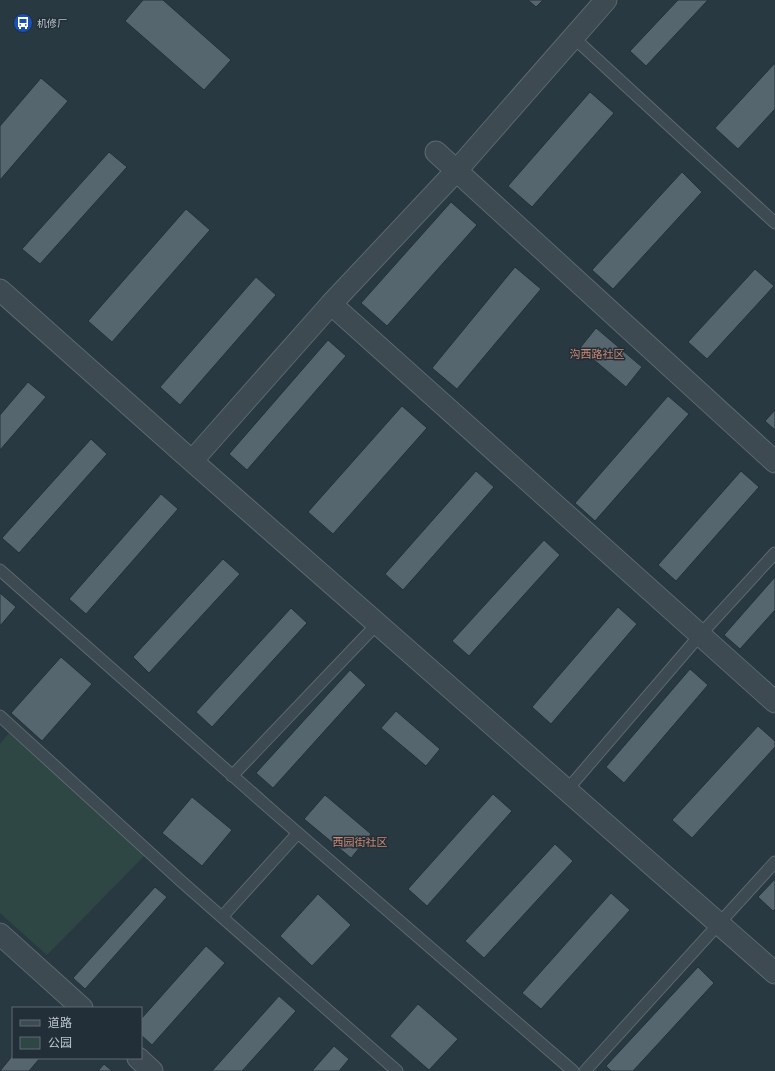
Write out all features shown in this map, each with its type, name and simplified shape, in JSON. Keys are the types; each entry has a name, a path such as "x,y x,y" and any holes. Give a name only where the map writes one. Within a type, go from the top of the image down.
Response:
{"street":[{"path":"192,461 331,304 457,170 606,0"},
{"path":"436,152 775,462"},
{"path":"0,290 192,461 775,973"},
{"path":"331,304 775,702"},
{"path":"0,934 81,1007"},
{"path":"139,1059 152,1071"}],"lane":[{"path":"574,38 775,223"},
{"path":"567,790 700,635 775,553"},
{"path":"0,570 232,776 573,1071"},
{"path":"232,776 377,624"},
{"path":"0,716 222,917 396,1071"},
{"path":"222,917 298,833"},
{"path":"586,1071 775,862"}],"green space":[{"path":"9,733 147,853 47,955 0,913 0,744"}],"building":[{"path":"143,0 163,0 231,60 204,90 125,21"},
{"path":"528,0 543,0 536,7"},
{"path":"678,0 708,0 646,66 630,51"},
{"path":"775,63 775,109 738,149 715,128"},
{"path":"41,78 68,101 0,180 0,126"},
{"path":"590,92 614,113 532,207 508,186"},
{"path":"109,152 127,167 40,264 22,249"},
{"path":"682,172 702,192 613,289 592,270"},
{"path":"451,202 477,225 387,326 361,303"},
{"path":"186,209 210,230 112,342 88,321"},
{"path":"515,267 541,289 457,389 432,368"},
{"path":"755,269 774,286 707,359 688,342"},
{"path":"256,277 276,295 180,405 160,387"},
{"path":"596,328 642,367 626,387 580,348"},
{"path":"328,340 346,356 247,470 229,454"},
{"path":"28,382 46,397 0,450 0,415"},
{"path":"668,396 689,414 595,521 575,503"},
{"path":"402,406 427,428 333,534 308,512"},
{"path":"775,410 775,430 765,421"},
{"path":"91,439 107,454 19,553 2,538"},
{"path":"476,471 494,487 403,590 385,574"},
{"path":"741,471 759,487 676,581 658,565"},
{"path":"161,494 178,509 86,614 69,599"},
{"path":"544,540 560,555 469,656 452,641"},
{"path":"223,559 240,574 149,673 133,657"},
{"path":"775,577 775,610 740,649 724,635"},
{"path":"0,593 16,607 0,626"},
{"path":"618,607 637,624 551,724 532,707"},
{"path":"291,608 307,623 212,727 196,712"},
{"path":"61,657 92,684 42,741 11,713"},
{"path":"690,669 708,685 624,783 606,767"},
{"path":"350,670 366,685 273,788 256,773"},
{"path":"396,711 440,749 426,766 381,728"},
{"path":"758,726 775,741 775,747 692,838 672,820"},
{"path":"493,794 512,811 427,906 408,889"},
{"path":"325,795 371,834 351,858 304,819"},
{"path":"192,797 232,830 202,866 162,833"},
{"path":"555,844 573,861 484,958 465,941"},
{"path":"775,879 775,909 773,911 758,897"},
{"path":"155,887 167,897 85,989 73,978"},
{"path":"611,893 630,910 541,1009 522,993"},
{"path":"318,894 351,925 312,966 280,936"},
{"path":"206,946 225,963 152,1045 142,1036 142,1018"},
{"path":"698,967 714,983 633,1071 611,1071 606,1066"},
{"path":"279,996 296,1011 242,1071 212,1071"},
{"path":"418,1004 458,1039 429,1070 390,1036"},
{"path":"334,1046 349,1059 339,1071 312,1071"},
{"path":"12,1056 12,1059 39,1059 29,1071 0,1071"},
{"path":"104,1064 112,1071 98,1071"}],"place":[{"name":"机修厂","path":"23,23"}],"district":[{"name":"沟西路社区","path":"597,354"},
{"name":"西园街社区","path":"360,842"}]}
